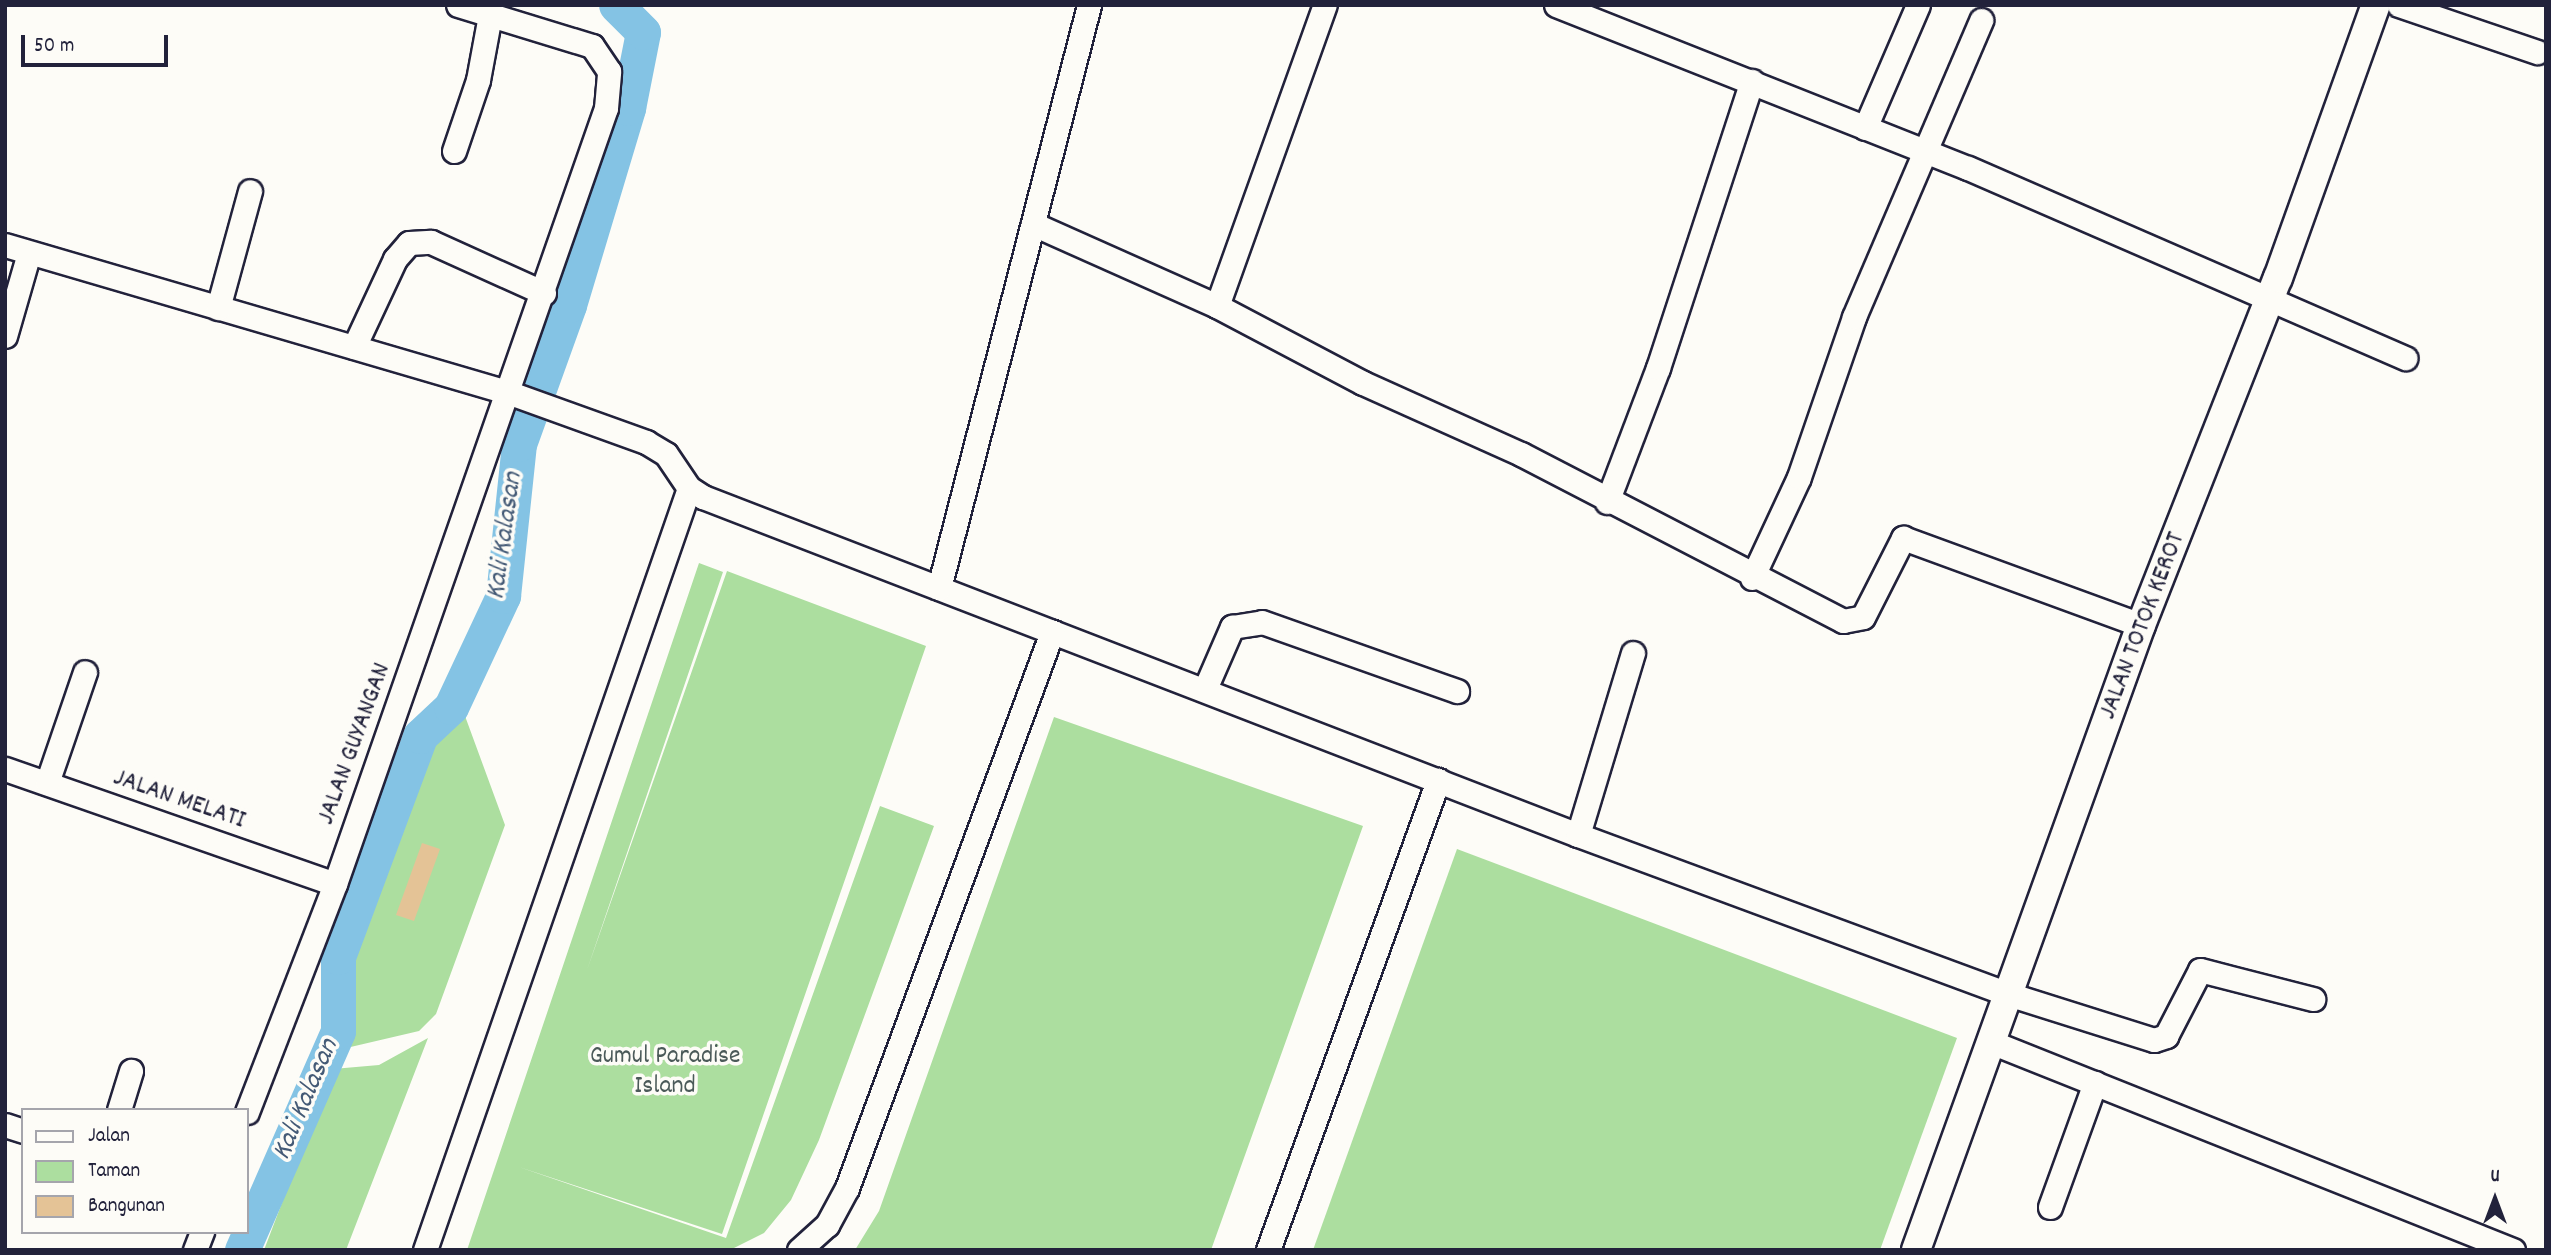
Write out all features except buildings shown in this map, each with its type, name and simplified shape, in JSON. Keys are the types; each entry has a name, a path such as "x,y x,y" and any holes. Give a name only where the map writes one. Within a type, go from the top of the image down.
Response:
{"main road":[{"name":"JALAN TOTOK KEROT","path":"1916,1250 2141,625 2270,296 2376,5"}],"street":[{"name":"JALAN GUYANGAN","path":"248,1109 517,395 544,293 606,108 609,72 602,56 581,40 458,5"},
{"path":"939,588 1089,5"},
{"path":"1217,306 1325,5"},
{"path":"1556,5 1927,152 2270,296 2405,358"},
{"path":"1865,128 1918,5"},
{"path":"2399,5 2537,52"},
{"path":"454,151 478,80 490,15"},
{"path":"1752,578 1799,477 1854,317 1927,152 1981,20"},
{"path":"1608,502 1658,368 1752,81"},
{"path":"218,308 250,191"},
{"path":"1033,224 1217,306 1608,502 1752,578 1854,622 1863,617 1903,538 2141,625"},
{"path":"354,348 395,259 409,243 431,242 544,293"},
{"path":"5,245 517,395 582,419 666,454 690,488 939,588 1578,835 2008,994 2154,1040 2166,1036 2200,970 2313,999"},
{"path":"5,336 29,253"},
{"path":"425,1250 690,488"},
{"path":"1205,689 1232,627 1262,622 1457,691"},
{"path":"799,1250 827,1225 847,1188 1052,632"},
{"path":"1578,835 1633,653"},
{"path":"47,783 85,671"},
{"name":"JALAN MELATI","path":"5,769 335,884"},
{"path":"1268,1250 1438,780"},
{"path":"1991,1042 2513,1250"},
{"path":"120,1108 131,1071"},
{"path":"2050,1207 2095,1083"}],"green space":[{"name":"Gumul Paradise Island","path":"699,563 723,572 587,970 727,571 926,646 722,1234 519,1167 726,1238 880,806 934,826 819,1140 791,1200 764,1233 730,1250 467,1250"},
{"path":"465,716 505,825 436,1014 419,1031 342,1049 349,1009 346,955 429,741 452,717"},
{"path":"1054,717 1363,826 1211,1250 855,1250 879,1211"},
{"path":"1457,849 1957,1038 1880,1250 1313,1250"},
{"path":"428,1038 346,1250 264,1250 333,1069 379,1065"}],"waterway":[{"name":"Kali Kalasan","path":"242,1250 338,1031 338,957 420,736 451,707 503,596 519,444 569,305 628,108 643,32 616,5"}]}
